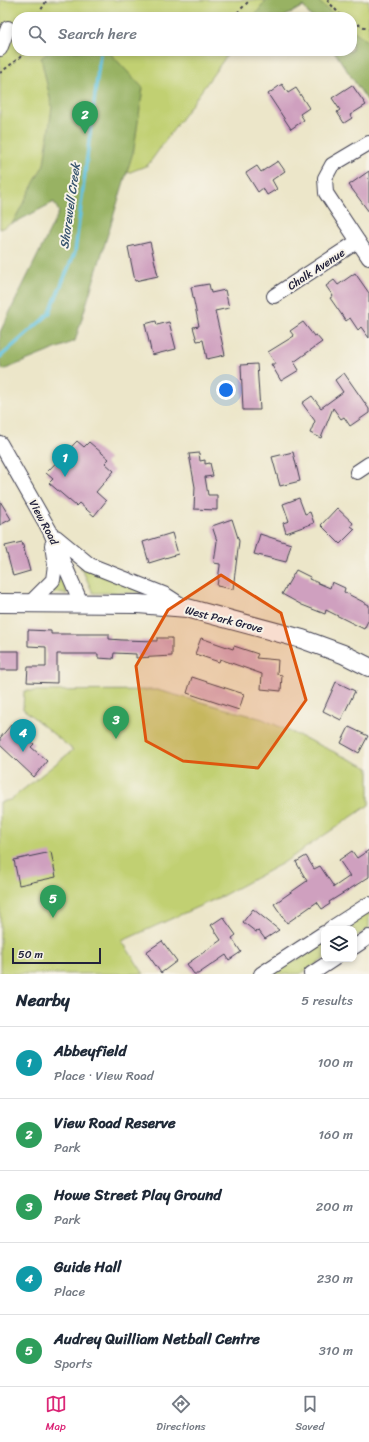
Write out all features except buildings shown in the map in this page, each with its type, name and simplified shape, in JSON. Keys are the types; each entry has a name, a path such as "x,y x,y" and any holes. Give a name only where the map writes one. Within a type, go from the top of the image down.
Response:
{"main road":[{"name":"West Park Grove","path":"0,603 138,604 187,608 302,639 343,654 369,667"}],"street":[{"path":"0,49 8,28"},
{"path":"369,143 332,165 325,178 326,193 369,258"},
{"name":"Chalk Avenue","path":"274,296 358,241"},
{"name":"View Road","path":"0,443 50,531 81,603"},
{"path":"357,472 369,464"},
{"path":"30,603 53,580 55,565 50,531"},
{"path":"50,531 90,566 166,595 187,608"},
{"path":"335,926 369,904"},
{"path":"261,974 321,935"},
{"path":"357,944 369,937"},
{"path":"311,974 329,962"}],"path":[{"path":"40,12 47,0"},
{"path":"238,12 250,0"},
{"path":"327,0 338,12"},
{"path":"357,24 369,29"},
{"path":"0,73 22,56"}],"highlighted area":[{"path":"221,575 281,613 306,700 258,768 183,761 146,741 136,666 168,610"}],"green space":[{"path":"0,0 369,0 369,103 337,56 357,56 357,12 307,12 303,6 292,12 12,12 12,56 226,56 148,165 54,202 0,229"},
{"path":"266,0 317,0 331,12 307,12 303,6 293,12 258,12"},
{"path":"357,33 369,43 369,103 337,56 357,56"},
{"path":"44,56 113,56 143,88 134,149 75,341 3,370 0,365 0,332 59,212 54,202 12,224 44,164 52,107 41,58"},
{"path":"80,565 147,593 93,593"},
{"path":"61,573 67,594 52,593"},
{"path":"157,690 263,719 369,768 369,805 283,863 222,896 122,941 144,974 0,974 0,802 10,800 73,750 23,709 24,691"},
{"path":"369,911 369,928 357,936 357,926 347,926"},
{"path":"321,944 321,961 300,974 270,974 304,956"}],"waterway":[{"name":"Shorewell Creek","path":"0,357 49,314 75,252 100,56"}],"place":[{"name":"View Road Reserve","path":"85,134"},
{"name":"Abbeyfield","path":"65,477"},
{"name":"Howe Street Play Ground","path":"116,739"},
{"name":"Guide Hall","path":"23,752"},
{"name":"Audrey Quilliam Netball Centre","path":"53,918"}]}
